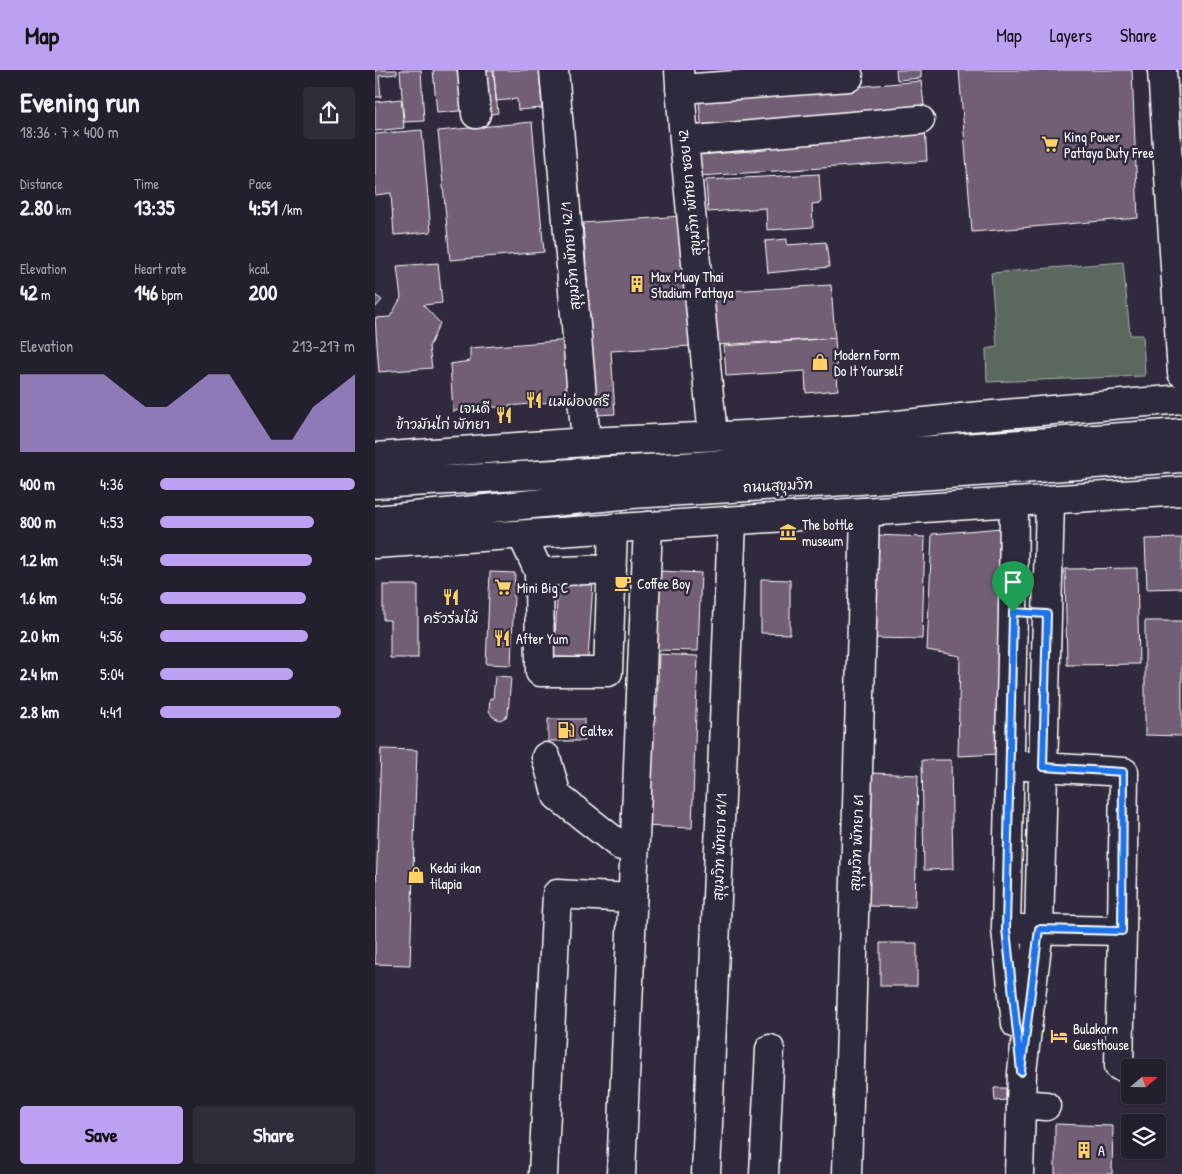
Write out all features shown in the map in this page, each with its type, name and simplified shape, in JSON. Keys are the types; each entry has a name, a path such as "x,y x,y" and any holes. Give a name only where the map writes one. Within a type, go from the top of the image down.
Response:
{"main road":[{"path":"472,70 476,114"},
{"name":"สุขุมวิท พัทยา 42/1","path":"554,70 586,442"},
{"path":"1162,70 1182,373"},
{"path":"680,80 849,77"},
{"name":"สุขุมวิท พัทยา ซอย 42","path":"680,80 683,141 713,436"},
{"path":"683,141 920,120"},
{"path":"375,457 586,442 745,436 879,427 970,417 1182,399"},
{"name":"ถนนสุขุมวิท","path":"375,484 681,467 1182,433"},
{"name":"ถนนสุขุมวิท","path":"375,520 631,494 1182,458"},
{"path":"375,544 1182,491"},
{"path":"1021,1072 1039,929 1050,500"},
{"path":"1014,502 1011,766 1006,929 1021,1072 1033,1105 1019,1174"},
{"name":"สุขุมวิท พัทยา 61","path":"847,1174 865,512"},
{"name":"สุขุมวิท พัทยา 61/1","path":"706,1174 732,521"},
{"path":"621,1174 648,526"},
{"path":"522,535 539,572 540,672 608,672 613,528"},
{"path":"539,572 612,569"},
{"path":"1013,612 1047,614"},
{"path":"546,757 557,796 621,846 634,848"},
{"path":"1011,766 1123,772 1119,1066"},
{"path":"543,1174 557,894 632,898"},
{"path":"1006,929 1122,931"},
{"path":"765,1174 770,1049"}],"green space":[{"path":"1123,262 1130,335 1143,335 1145,376 987,382 986,349 997,347 991,273"}],"building":[{"path":"375,70 397,70 397,74 379,76 381,97 375,97"},
{"path":"400,70 421,70 424,121 404,122"},
{"path":"433,70 466,70 470,110 437,113"},
{"path":"480,70 493,70 498,113 485,115"},
{"path":"494,70 539,70 542,108 518,110 517,99 496,101"},
{"path":"896,70 921,70 921,78 897,80"},
{"name":"King Power Pattaya Duty Free","path":"959,70 1132,70 1138,218 972,232"},
{"path":"921,81 925,112 702,133 699,101"},
{"path":"1182,86 1182,137 1175,137 1168,87"},
{"path":"401,99 404,128 375,131 375,102"},
{"path":"532,122 544,252 450,260 438,131"},
{"path":"925,127 927,161 700,176 698,155 766,150 765,145"},
{"path":"422,130 431,232 394,235 391,193 375,195 375,134"},
{"path":"819,174 821,203 812,204 813,227 767,230 766,208 708,212 706,180"},
{"name":"Max Muay Thai Stadium Pattaya","path":"682,216 691,346 611,351 615,414 597,415 583,223"},
{"path":"787,239 787,245 826,242 829,267 768,273 765,241"},
{"path":"438,263 442,303 423,305 440,323 429,347 432,368 379,372 375,318 390,317 401,298 397,266"},
{"path":"831,285 835,338 716,345 713,292"},
{"path":"375,295 382,300 375,308"},
{"path":"835,338 838,390 806,393 805,371 726,376 724,346"},
{"path":"571,340 574,400 453,411 450,364 470,361 470,348"},
{"path":"1001,528 999,754 958,756 960,656 927,650 932,534"},
{"path":"876,535 925,537 922,639 873,638"},
{"path":"1182,538 1182,588 1147,589 1145,539"},
{"path":"1137,568 1139,664 1067,665 1065,569"},
{"path":"660,571 701,573 698,651 657,650"},
{"path":"490,572 515,573 511,665 486,664"},
{"path":"761,579 790,580 790,634 761,633"},
{"path":"558,582 593,583 588,658 554,657"},
{"path":"383,585 418,585 418,658 390,658 390,620 383,620"},
{"path":"1145,621 1182,621 1182,736 1145,735"},
{"path":"659,654 698,656 692,828 641,826 646,706 657,707"},
{"path":"495,676 511,677 508,714 500,720 493,717 489,711 490,698 493,699"},
{"name":"Caltex","path":"548,719 584,719 584,741 548,741"},
{"path":"381,749 417,750 410,965 375,964"},
{"path":"922,760 951,760 953,869 924,870"},
{"path":"870,773 918,775 915,907 866,906"},
{"path":"880,943 917,943 917,986 880,986"},
{"path":"994,1088 1006,1088 1006,1100 995,1101"},
{"name":"A","path":"1055,1124 1113,1126 1112,1174 1055,1174"}],"place":[{"name":"King Power Pattaya Duty Free","path":"1050,144"},
{"name":"Max Muay Thai Stadium Pattaya","path":"637,284"},
{"name":"Modern Form Do It Yourself","path":"820,362"},
{"name":"แม่ผ่องศรี","path":"534,400"},
{"name":"เจนดี ข้าวมันไก่ พัทยา","path":"504,415"},
{"name":"The bottle museum","path":"788,532"},
{"name":"Coffee Boy","path":"623,583"},
{"name":"Mini Big C","path":"503,587"},
{"name":"ครัวร่มไม้","path":"451,597"},
{"name":"After Yum","path":"502,638"},
{"name":"Caltex","path":"566,730"},
{"name":"Kedai ikan tilapia","path":"416,875"},
{"name":"Bulakorn Guesthouse","path":"1059,1036"},
{"name":"A","path":"1084,1150"}],"route":[{"path":"1013,612 1047,614 1043,767 1123,772 1122,931 1039,929 1021,1072 1006,929 1013,612"}]}
